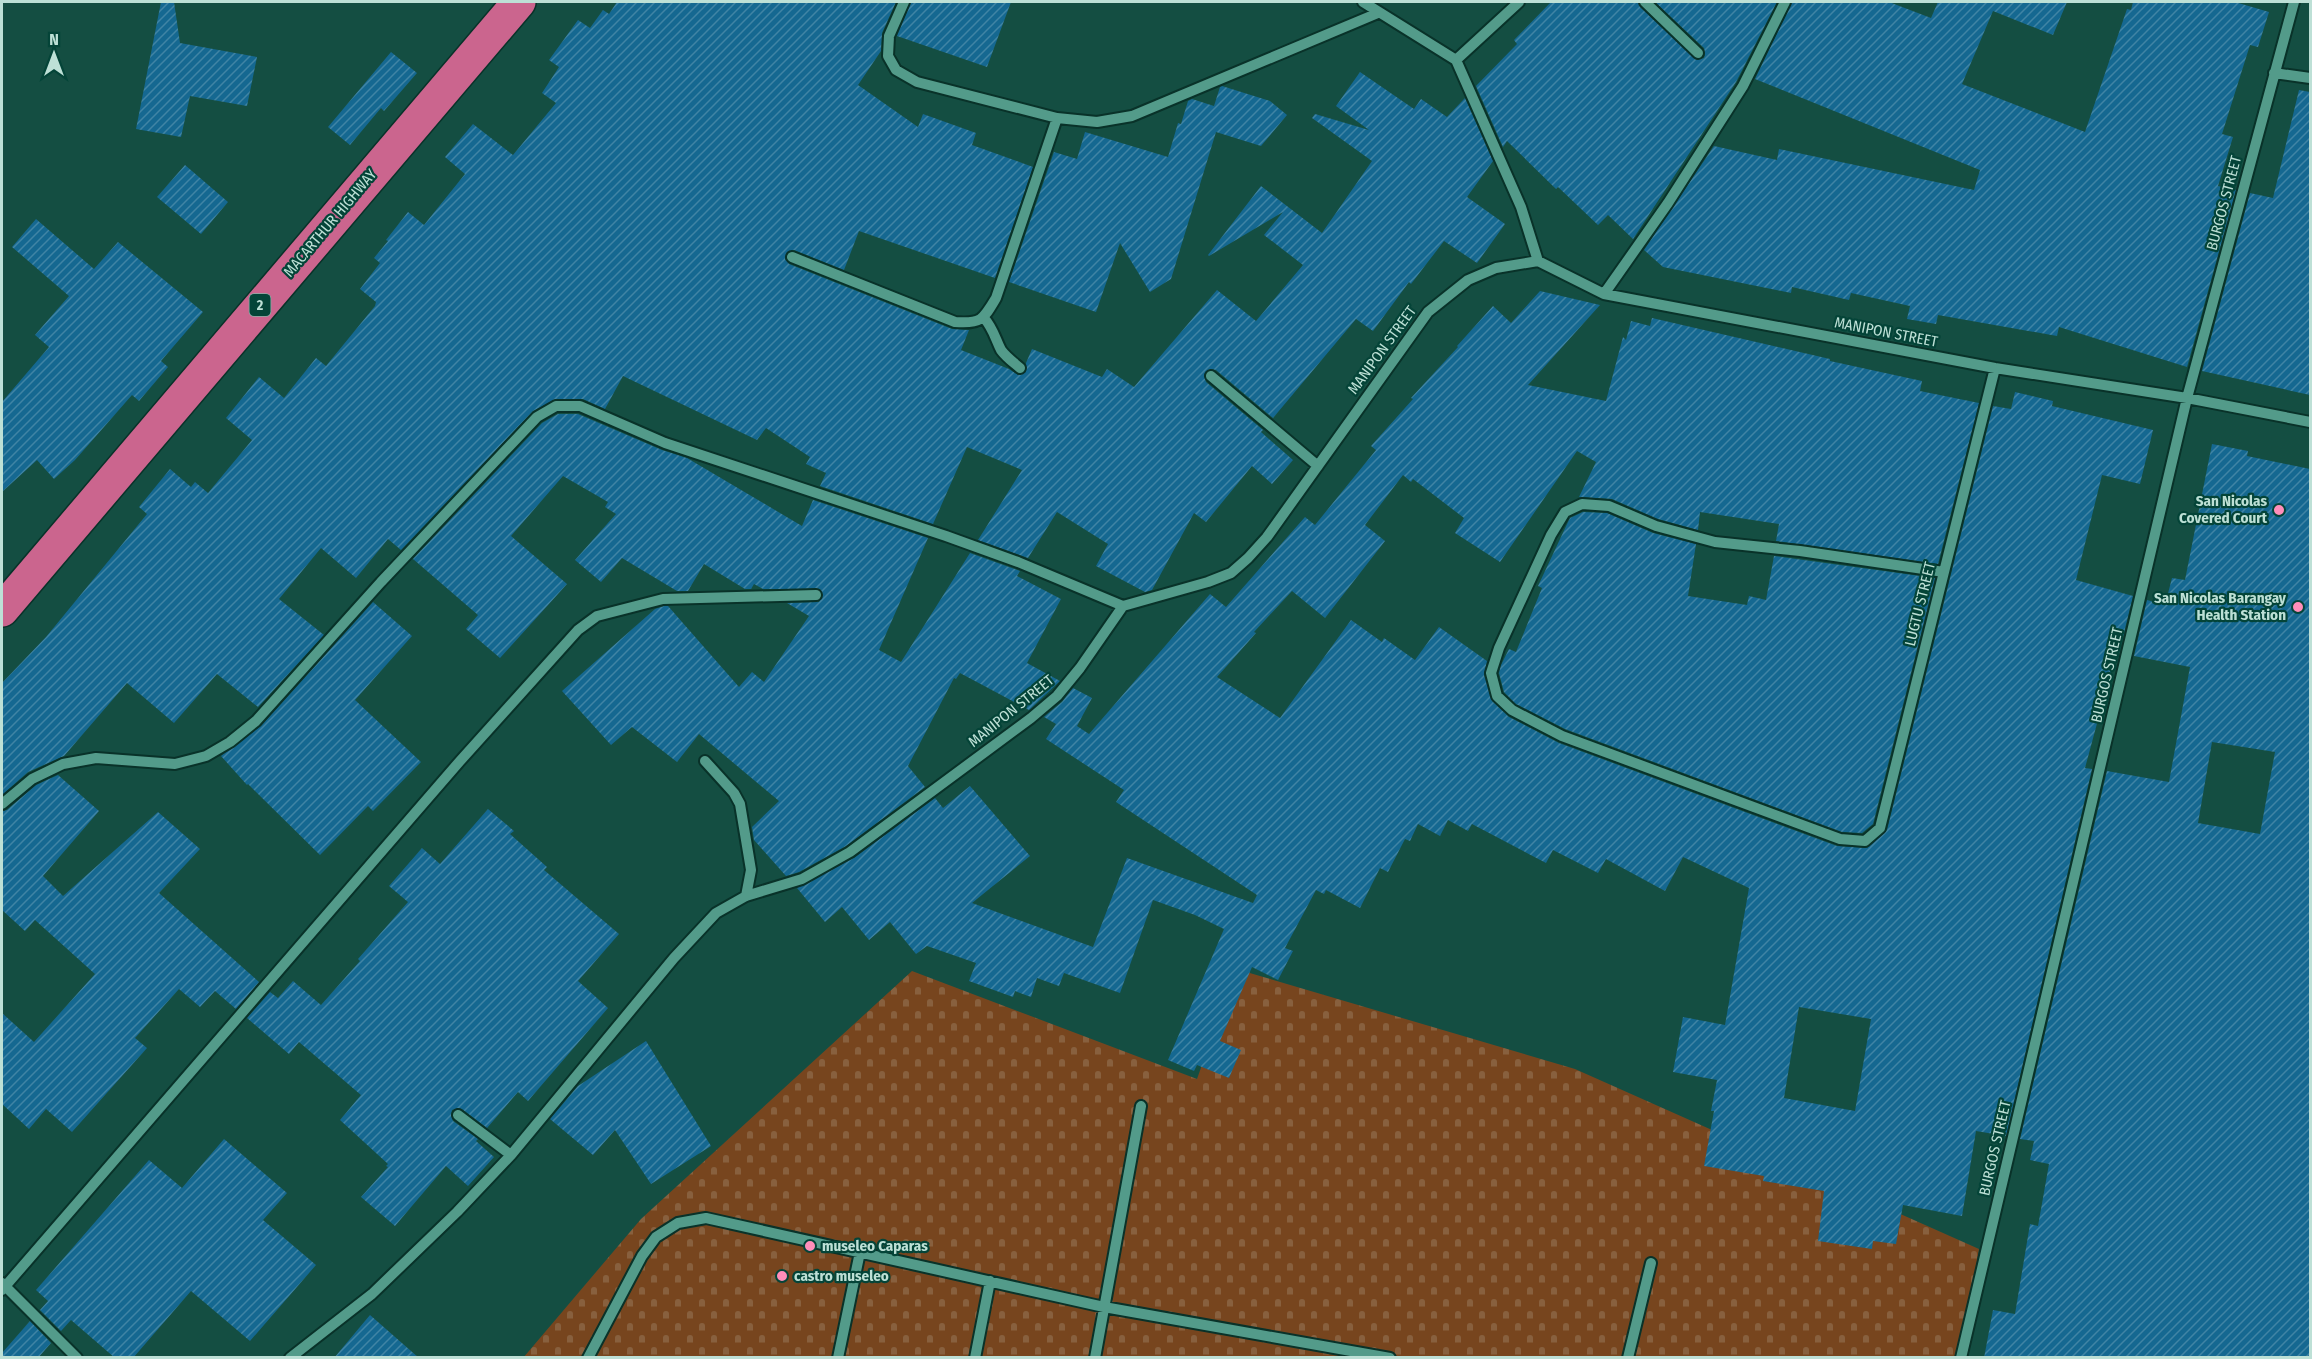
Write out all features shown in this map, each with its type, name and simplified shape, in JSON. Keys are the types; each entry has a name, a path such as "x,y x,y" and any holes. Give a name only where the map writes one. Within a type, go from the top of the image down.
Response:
{"highway":[{"name":"MACARTHUR HIGHWAY","path":"2,610 519,2"}],"street":[{"path":"904,2 889,36 888,56 896,70 917,82 1057,118 1097,122 1132,116 1378,13"},
{"path":"1363,2 1456,60 1521,207 1538,261"},
{"path":"1456,60 1519,2"},
{"path":"1645,2 1698,53"},
{"path":"1604,294 1668,203 1743,86 1785,2"},
{"name":"BURGOS STREET","path":"1961,1358 2187,398 2294,2"},
{"path":"2274,73 2310,78"},
{"path":"792,257 955,322 972,323 984,318 996,298 1057,118"},
{"name":"MANIPON STREET","path":"290,1358 372,1294 457,1212 511,1155 674,958 716,912 746,896 802,879 850,852 1031,717 1057,696 1123,606 1208,582 1231,573 1248,558 1267,537 1428,312 1468,280 1496,268 1538,261 1604,294 1995,368 2187,398 2310,422"},
{"path":"984,318 993,328 1000,348 1020,368"},
{"name":"LUGTU STREET","path":"1944,572 1800,551 1715,543 1656,526 1609,506 1582,504 1565,512 1551,535 1499,648 1491,673 1497,696 1512,710 1562,736 1840,839 1864,841 1880,828 1944,572 1995,368"},
{"path":"1211,376 1318,466"},
{"path":"2,804 32,779 63,764 96,758 175,764 206,756 230,742 256,721 381,582 537,417 556,406 580,406 665,443 946,536 1018,562 1123,606"},
{"path":"77,1358 3,1286 459,761 578,630 597,616 663,599 816,595"},
{"path":"705,760 734,793 740,804 751,870 746,896"},
{"path":"1095,1358 1141,1106"},
{"path":"458,1115 511,1155"},
{"path":"588,1358 642,1257 656,1236 678,1223 706,1218 1104,1307 1390,1358"},
{"path":"838,1358 860,1252"},
{"path":"1628,1358 1651,1263"},
{"path":"975,1358 990,1281"}],"green space":[{"path":"1236,969 1575,1069 1979,1249 1961,1357 523,1358 641,1219 912,971 1197,1079"}],"building":[{"path":"161,2 174,2 180,43 257,57 247,106 190,96 181,137 136,129"},
{"path":"617,2 896,2 882,33 881,51 858,85 918,127 923,114 976,133 972,145 1033,167 995,278 859,231 844,270 794,250 787,252 785,259 789,264 952,329 969,330 961,350 1009,369 1018,375 1026,372 1026,363 1032,349 1102,377 1107,369 1134,387 1217,290 1256,321 1303,265 1264,235 1283,212 1208,255 1261,186 1322,233 1372,161 1312,118 1315,114 1369,130 1336,106 1360,72 1414,109 1421,99 1447,117 1465,98 1493,161 1467,197 1505,224 1477,263 1444,241 1411,284 1409,282 1373,331 1356,319 1273,418 1216,370 1206,371 1204,375 1206,382 1263,430 1261,432 1293,460 1272,484 1252,466 1206,522 1194,513 1152,590 1145,592 1096,566 1108,544 1057,512 1028,558 978,540 1022,470 967,447 933,524 820,486 826,473 806,464 810,457 766,428 757,440 623,376 605,409 583,399 556,399 533,411 401,550 388,539 356,578 321,548 279,599 324,635 258,707 217,674 174,723 127,683 64,756 28,772 2,795 2,683 46,637 147,514 139,507 170,469 191,487 195,482 208,493 252,440 226,418 259,377 284,398 316,358 326,366 375,306 376,302 360,289 380,263 374,258 388,241 386,240 408,212 424,225 465,174 445,157 473,124 513,155 556,103 542,93 559,67 549,60 578,20 590,28 603,10 609,14"},
{"path":"911,2 1011,2 987,67 897,36"},
{"path":"1551,2 1638,2 1640,7 1697,60 1704,58 1704,48 1655,2 1777,2 1736,82 1633,239 1608,215 1598,225 1558,187 1556,189 1507,141 1503,147 1476,86 1517,44 1514,40"},
{"path":"1792,2 1889,2 1931,18 1938,2 2067,2 2053,35 1993,11 1962,84 2085,132 2127,9 2131,10 2133,2 2235,2 2269,12 2258,47 2250,45 2222,134 2233,137 2218,186 2236,190 2187,367 2059,327 2057,336 1938,315 1936,324 1907,319 1910,306 1851,293 1849,300 1792,287 1791,293 1663,267 1644,250 1714,146 1777,160 1779,149 1974,190 1980,170 1755,79"},
{"path":"391,52 417,73 384,111 381,108 350,145 328,127"},
{"path":"1222,86 1270,101 1287,115 1261,146 1216,132 1171,279 1150,292 1120,243 1096,312 1009,282 1054,152 1077,159 1085,132 1168,157 1178,123 1181,124 1188,101 1192,99 1214,106"},
{"path":"2299,90 2310,92 2310,395 2202,371 2250,193 2273,198"},
{"path":"185,165 228,202 201,234 157,197"},
{"path":"36,219 94,269 118,242 203,312 161,361 168,367 139,401 132,395 75,460 54,479 37,460 2,492 2,402 49,347 35,335 69,296 12,247"},
{"path":"1540,291 1600,305 1528,385 1606,401 1623,337 1626,340 1631,321 1650,326 1652,318 1922,381 1920,391 1979,403 1938,564 1776,541 1779,524 1700,512 1698,530 1658,519 1612,499 1579,497 1596,462 1577,451 1500,562 1455,533 1464,518 1413,479 1411,482 1403,475 1365,525 1385,541 1325,618 1292,591 1217,677 1280,718 1351,620 1382,642 1384,638 1415,660 1439,627 1487,661 1484,675 1492,701 1509,717 1559,743 1837,846 1867,848 1887,830 1993,406 2011,409 2015,392 2053,401 2052,406 2153,430 2140,484 2102,475 2076,580 2133,596 2119,653 2116,653 2085,768 2092,769 2006,1136 1976,1131 1962,1216 1903,1205 1896,1244 1873,1241 1872,1249 1818,1241 1824,1191 1763,1181 1764,1176 1704,1166 1717,1080 1673,1072 1683,1017 1725,1025 1749,888 1683,857 1665,891 1606,859 1598,873 1553,850 1546,863 1472,824 1468,831 1448,820 1440,836 1418,824 1410,841 1405,839 1388,872 1380,868 1360,908 1326,890 1324,894 1316,890 1285,948 1293,951 1278,980 1252,967 1220,1041 1241,1050 1229,1078 1197,1065 1194,1071 1168,1060 1224,929 1195,915 1153,900 1120,993 1064,973 1059,986 1037,978 1031,997 1015,991 1013,997 969,981 976,963 927,946 916,954 890,922 869,940 842,907 825,922 797,888 854,858 935,798 943,808 970,786 1030,856 972,903 1093,947 1127,858 1253,903 1257,895 1116,802 1124,790 1046,739 1056,724 1044,717 1062,702 1073,688 1092,698 1077,726 1089,734 1210,594 1226,607 1305,517 1315,525 1376,450 1371,446 1493,306 1511,323","holes":["1799,1007 1871,1019 1855,1111 1784,1098"]},
{"path":"558,414 578,414 662,450 687,458 802,526 813,500 928,538 879,650 901,662 970,553 1020,571 1017,576 1061,599 1027,663 1060,681 1029,710 960,673 956,679 954,678 908,766 925,787 846,846 799,872 786,876 754,840 752,827 779,801 699,734 677,762 632,727 611,745 562,691 655,609 664,606 668,606 739,687 752,672 764,682 809,616 787,603 819,602 823,595 820,589 763,589 754,584 751,589 745,589 704,564 688,591 677,591 622,558 601,582 575,560 616,514 605,507 608,502 563,476 511,536 567,584 500,658 466,629 478,615 413,559 542,423"},
{"path":"2212,444 2248,451 2247,456 2310,469 2310,1358 1984,1358 1993,1310 2015,1314 2030,1224 2038,1226 2049,1164 2030,1160 2034,1141 2020,1139 2107,771 2169,782 2190,667 2134,656 2147,600 2165,605 2172,578 2185,580","holes":["2212,742 2275,752 2260,834 2198,823"]},
{"path":"1583,512 1607,513 1653,533 1696,544 1688,596 1747,605 1749,596 1766,600 1774,556 1935,578 1873,824 1862,833 1842,832 1565,729 1516,704 1504,692 1499,673 1501,665 1509,649 1516,652 1542,588 1538,586 1570,518"},
{"path":"373,602 412,636 355,700 421,762 373,811 368,806 320,855 247,785 221,756 261,726"},
{"path":"58,775 99,811 43,876 63,896 158,812 200,849 159,893 259,982 236,1009 215,991 200,1007 179,989 135,1038 147,1048 72,1132 46,1109 29,1129 2,1104 2,1013 34,1042 95,974 35,920 25,931 2,910 2,811 7,810 36,785"},
{"path":"488,809 514,831 510,834 547,867 544,870 619,934 578,981 608,1008 528,1101 518,1092 487,1128 462,1109 452,1110 453,1121 478,1139 476,1141 494,1157 468,1186 446,1166 395,1226 361,1197 388,1167 386,1166 388,1164 340,1120 361,1095 299,1042 289,1054 247,1018 270,992 278,998 293,981 321,1005 408,902 389,886 422,848 440,864"},
{"path":"646,1041 711,1146 651,1184 615,1130 593,1155 550,1119 578,1086"},
{"path":"224,1139 287,1193 263,1220 316,1265 250,1341 191,1291 133,1358 115,1358 71,1320 61,1331 40,1310 48,1301 36,1290 149,1160 182,1188"},
{"path":"370,1315 419,1358 334,1358"},
{"path":"30,1321 51,1343 38,1358 2,1358 2,1353"}],"place":[{"name":"San Nicolas Covered Court","path":"2279,510"},
{"name":"San Nicolas Barangay Health Station","path":"2298,607"},
{"name":"museleo Caparas","path":"810,1246"},
{"name":"castro museleo","path":"782,1276"}]}
